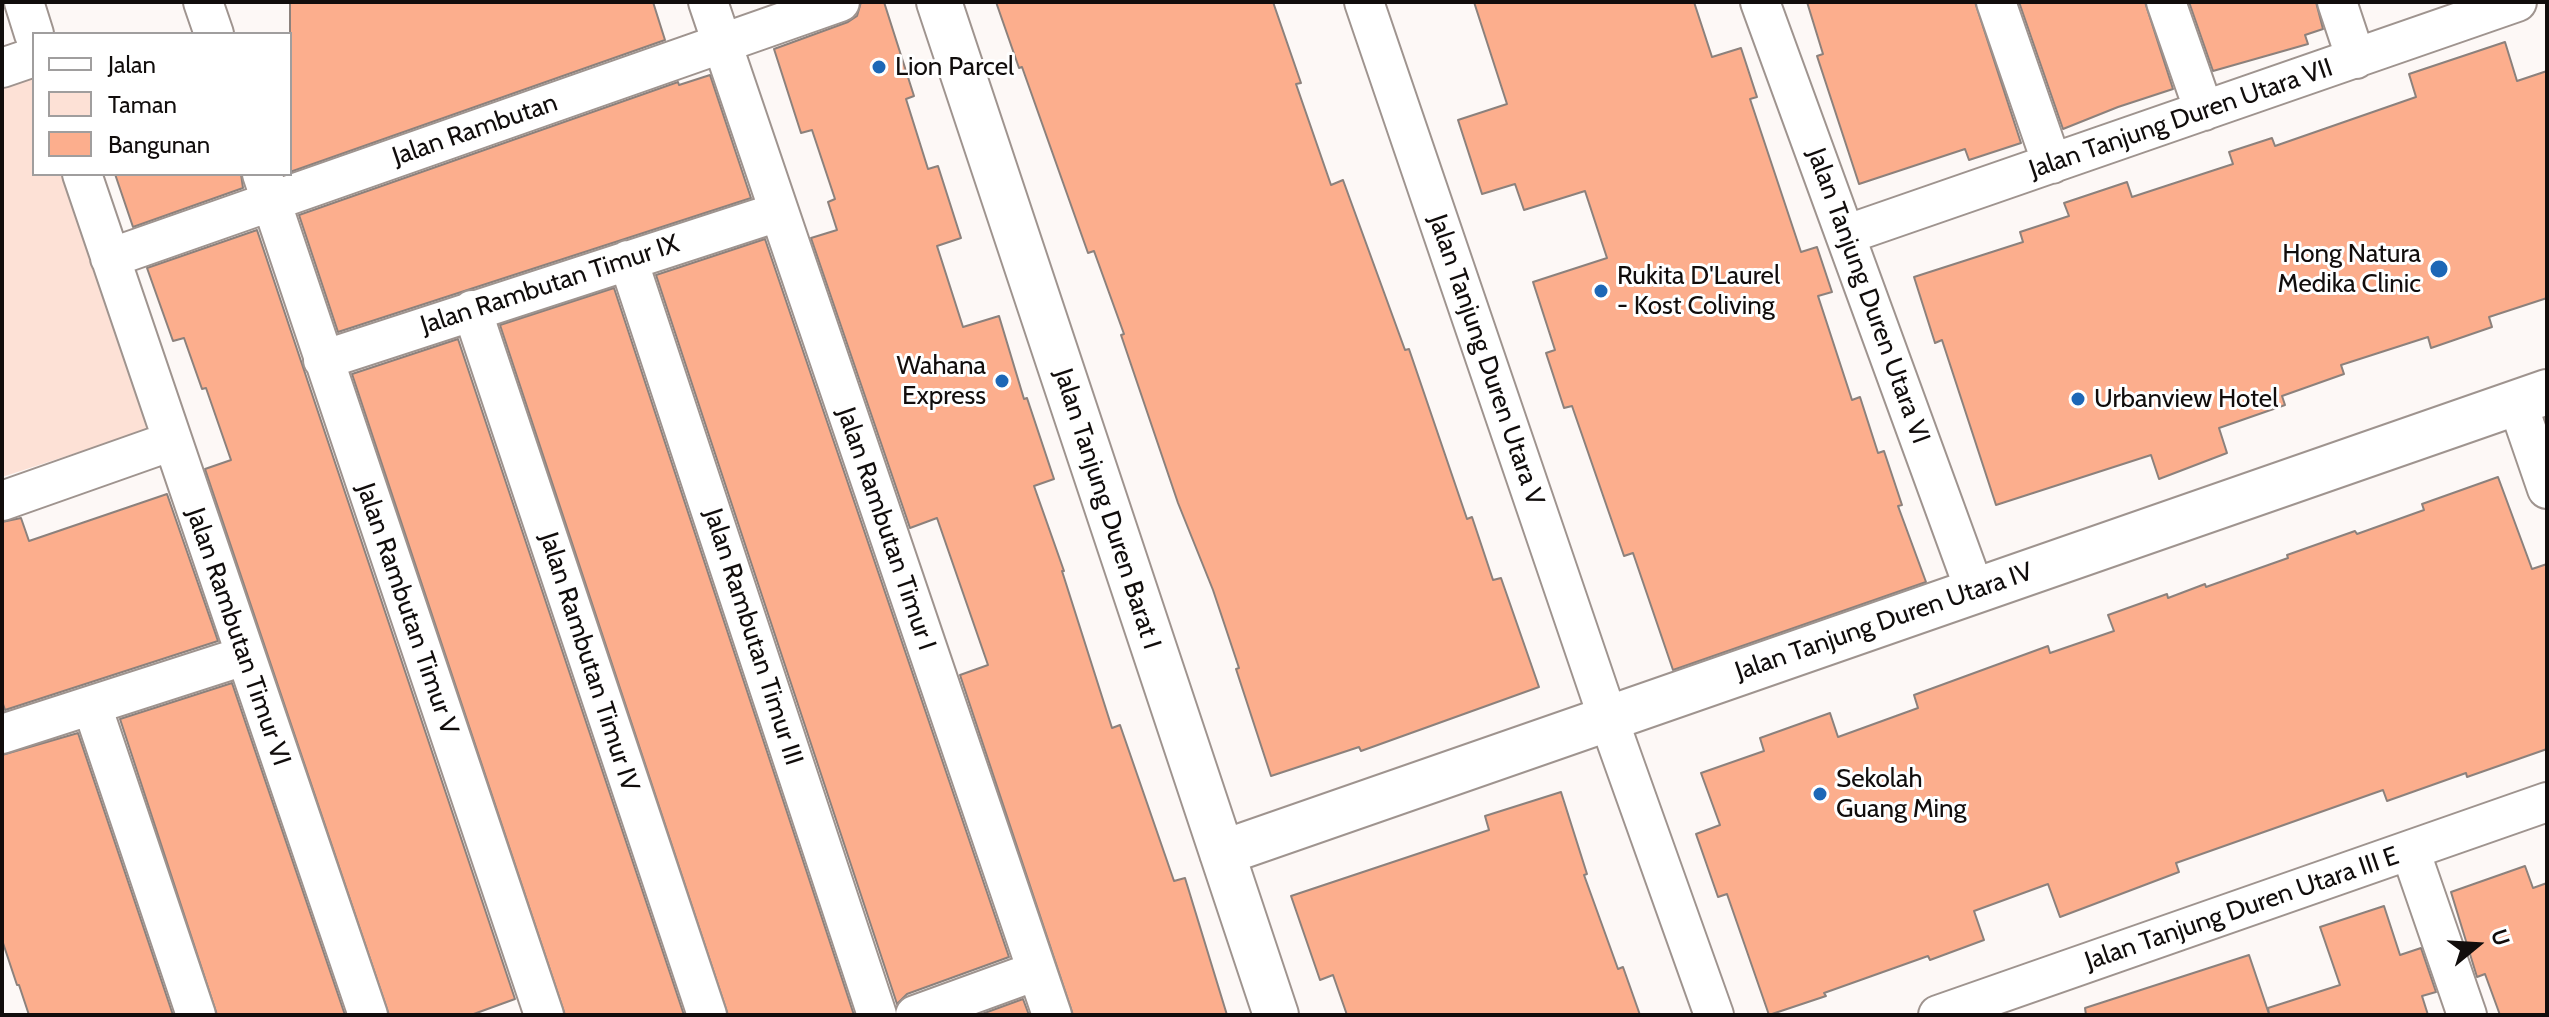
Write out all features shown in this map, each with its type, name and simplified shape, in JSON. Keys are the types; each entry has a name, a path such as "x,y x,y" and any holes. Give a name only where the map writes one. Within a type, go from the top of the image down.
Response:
{"street":[{"path":"24,2 33,32"},
{"path":"203,2 213,32"},
{"name":"Jalan Rambutan Timur I","path":"708,2 1052,1015"},
{"name":"Jalan Rambutan","path":"110,258 266,188 840,2"},
{"name":"Jalan Tanjung Duren Barat I","path":"939,2 1276,1015"},
{"name":"Jalan Tanjung Duren Utara V","path":"1364,2 1608,718 1714,1015"},
{"name":"Jalan Tanjung Duren Utara VI","path":"1760,2 1975,591"},
{"path":"1996,2 2052,164"},
{"path":"2166,2 2204,111"},
{"path":"2337,2 2356,59"},
{"name":"Jalan Tanjung Duren Utara VII","path":"1845,235 2512,3"},
{"path":"2,68 32,58"},
{"name":"Jalan Rambutan Timur VI","path":"83,176 368,1015"},
{"name":"Jalan Rambutan Timur V","path":"266,188 544,1015"},
{"name":"Jalan Rambutan Timur IX","path":"323,360 778,212"},
{"name":"Jalan Rambutan Timur III","path":"628,260 877,1015"},
{"name":"Jalan Rambutan Timur IV","path":"472,310 707,1015"},
{"path":"2532,397 2547,489"},
{"name":"Jalan Tanjung Duren Utara IV","path":"1222,853 2532,397"},
{"path":"2,501 172,441"},
{"path":"2,734 244,656"},
{"path":"92,706 196,1015"},
{"name":"Jalan Tanjung Duren Utara III E","path":"1938,1015 2002,1004 2410,850 2547,802"},
{"path":"2410,850 2467,1015"},
{"path":"915,1015 1036,971"}],"green space":[{"path":"32,72 32,176 69,176 150,429 2,477 2,80"}],"building":[{"path":"290,2 653,2 665,40 292,171"},
{"path":"861,2 884,2 914,96 906,99 928,169 938,166 961,238 937,246 963,327 999,316 1024,399 1027,398 1054,479 1034,486 1064,571 1112,728 1120,725 1174,881 1185,878 1227,1015 1073,1015 960,675 988,665 937,518 910,528 811,238 837,230 828,202 835,199 812,130 801,133 774,49 848,22 857,16"},
{"path":"996,2 1273,2 1301,83 1296,84 1331,185 1343,180 1405,350 1409,349 1467,519 1472,517 1493,580 1501,578 1539,687 1361,751 1359,747 1271,776 1236,669 1239,668 1213,590 1178,503 1121,335 1124,334 1094,251 1088,253"},
{"path":"1474,2 1694,2 1712,57 1741,48 1757,97 1750,99 1801,252 1817,247 1832,292 1818,296 1852,400 1860,397 1878,453 1884,451 1902,505 1898,506 1926,582 1673,670 1633,553 1624,556 1572,406 1564,408 1546,353 1555,350 1533,282 1607,258 1585,191 1524,210 1515,184 1482,194 1458,120 1507,104"},
{"path":"1807,2 1975,2 2021,143 1969,160 1965,149 1859,184 1817,56 1823,54"},
{"path":"2019,2 2145,2 2173,89 2063,129"},
{"path":"2189,2 2316,2 2323,29 2305,35 2308,44 2213,71"},
{"path":"2505,42 2517,81 2547,71 2547,298 2489,317 2492,327 2431,348 2428,337 2341,365 2344,374 2282,396 2285,405 2219,428 2227,453 2159,479 2151,455 1996,505 1942,340 1935,343 1914,277 2023,242 2020,232 2069,216 2064,203 2127,182 2132,197 2233,164 2229,152 2272,138 2275,146 2416,97 2409,74"},
{"path":"710,75 751,198 338,332 299,215 678,82 679,85"},
{"path":"116,176 241,176 243,188 133,227"},
{"path":"257,230 515,999 471,1015 389,1015 205,469 231,460 206,388 202,389 184,338 173,341 147,268"},
{"path":"765,239 1009,957 907,994 897,1004 656,275"},
{"path":"614,288 854,1015 728,1015 500,325"},
{"path":"458,339 684,1015 565,1015 352,374"},
{"path":"2498,477 2532,569 2547,564 2547,749 2387,801 2383,790 2176,863 2179,872 2060,917 2048,884 1974,911 1984,940 1930,960 1928,956 1769,1015 1727,894 1718,897 1696,834 1720,825 1701,773 1764,751 1760,738 1830,713 1838,737 1918,708 1914,695 2048,646 2050,653 2114,631 2108,615 2167,594 2168,598 2205,584 2206,587 2355,531 2357,534 2424,510 2422,504"},
{"path":"167,494 218,641 5,710 2,701 2,522 21,518 29,541"},
{"path":"232,683 345,1015 217,1015 120,719"},
{"path":"78,733 173,1015 29,1015 17,985 2,940 2,755"},
{"path":"1561,792 1587,874 1584,875 1618,969 1623,967 1640,1015 1347,1015 1333,975 1320,980 1291,896 1489,830 1485,816"},
{"path":"2525,866 2533,888 2547,883 2547,1015 2500,1015 2485,974 2477,977 2451,892"},
{"path":"2384,906 2400,955 2421,948 2436,992 2422,996 2428,1015 2086,1015 2085,1008 2249,955 2269,1014 2268,1008 2340,985 2320,927"},
{"path":"1023,999 1029,1015 979,1015"}],"place":[{"name":"Lion Parcel","path":"879,67"},
{"name":"Hong Natura Medika Clinic","path":"2439,269"},
{"name":"Rukita D'Laurel - Kost Coliving","path":"1601,291"},
{"name":"Wahana Express","path":"1002,381"},
{"name":"Urbanview Hotel","path":"2078,399"},
{"name":"Sekolah Guang Ming","path":"1820,794"}]}
